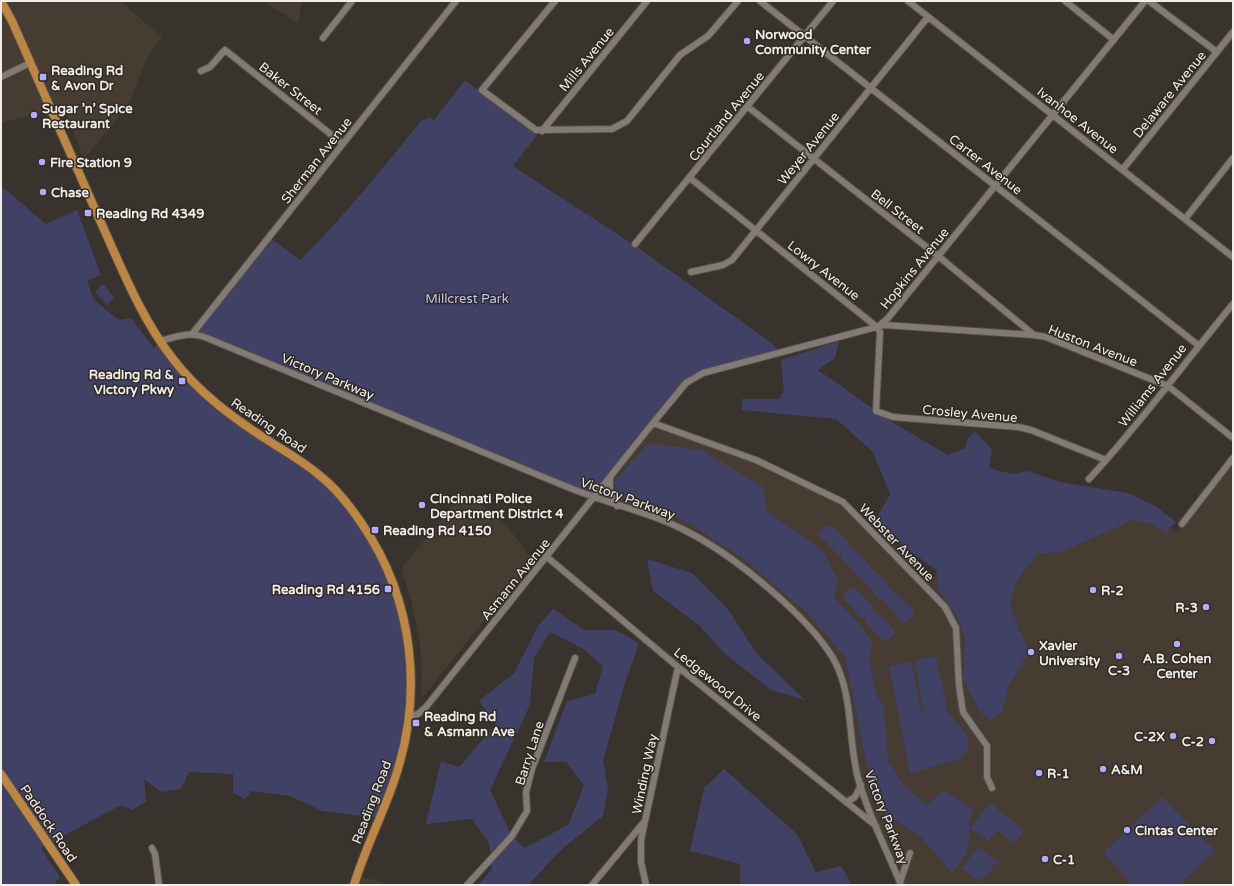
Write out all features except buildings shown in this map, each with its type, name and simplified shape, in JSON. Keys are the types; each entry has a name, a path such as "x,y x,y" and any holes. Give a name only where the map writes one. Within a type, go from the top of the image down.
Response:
{"main road":[{"name":"Reading Road","path":"1,1 12,21 117,256 160,341 193,382 214,402 248,427 310,467 325,479 352,510 372,538 394,583 406,626 410,664 409,716 394,780 366,848 354,885"},
{"name":"Paddock Road","path":"1,774 76,885"}],"street":[{"path":"323,38 352,1"},
{"name":"Sherman Avenue","path":"193,333 456,1"},
{"path":"555,1 482,90 536,130 542,131 554,129 612,129 621,126 627,121 680,55 708,36 738,1"},
{"name":"Mills Avenue","path":"542,131 647,1"},
{"name":"Carter Avenue","path":"760,1 1198,345"},
{"name":"Courtland Avenue","path":"635,244 833,1"},
{"name":"Ivanhoe Avenue","path":"908,1 1233,257"},
{"path":"1065,1 1114,40"},
{"name":"Hopkins Avenue","path":"633,449 686,383 696,375 877,327 888,318 1145,1"},
{"path":"1149,1 1217,52"},
{"name":"Weyer Avenue","path":"691,272 729,262 928,17"},
{"name":"Delaware Avenue","path":"1123,169 1233,32"},
{"name":"Baker Street","path":"201,72 210,67 224,50 343,144"},
{"path":"1,77 30,63"},
{"name":"Bell Street","path":"748,106 813,159 938,256 1034,335"},
{"path":"1185,218 1233,158"},
{"name":"Lowry Avenue","path":"690,178 877,327"},
{"name":"Williams Avenue","path":"1089,479 1168,386 1198,345 1233,304"},
{"name":"Huston Avenue","path":"877,327 884,325 1046,337 1168,386 1233,438"},
{"name":"Crosley Avenue","path":"877,327 880,332 876,411 893,417 1018,427 1031,430 1106,460"},
{"path":"160,341 186,333 193,333"},
{"name":"Victory Parkway","path":"193,333 593,498 676,526 704,541 732,561 789,606 832,657 844,686 854,757 861,785 900,884"},
{"name":"Webster Avenue","path":"653,423 756,460 842,502 945,607 956,628 959,686 963,712 987,746 987,778 992,788"},
{"name":"Asmann Avenue","path":"409,716 418,714 426,707 633,449"},
{"path":"1182,524 1233,458"},
{"path":"610,477 610,493 618,506"},
{"name":"Ledgewood Drive","path":"547,557 678,667 877,827"},
{"name":"Barry Lane","path":"467,885 512,836 527,811 526,792 532,769 575,658"},
{"name":"Winding Way","path":"646,885 642,872 640,851 678,667"},
{"path":"847,802 855,798 861,785"},
{"path":"592,885 646,820"},
{"path":"152,848 155,854 159,885"},
{"path":"900,884 910,853"}],"shaded area":[{"path":"1,1 120,1 162,37 149,54 127,107 84,159 64,107 1,123"},
{"path":"264,1 302,1 298,23"},
{"name":"Xavier University","path":"653,423 702,440 819,490 853,512 934,577 1091,496 1155,518 1176,532 1233,458 1233,885 901,885 863,793 846,693 832,657 789,606 747,573 690,533 593,498"},
{"path":"464,491 506,525 533,560 421,699 422,670 419,636 410,596 401,569"},
{"path":"357,875 391,885 354,885"}],"green space":[{"name":"Millcrest Park","path":"465,80 537,135 513,166 634,245 773,344 779,353 696,375 593,498 193,333 269,237 300,260 347,210 421,121 430,117 434,120"},
{"path":"1,186 46,224 77,210 101,275 87,281 94,300 119,320 131,318 154,348 160,341 193,382 325,479 380,554 403,612 409,716 379,818 322,811 290,796 251,791 245,799 233,793 233,774 189,772 181,789 161,792 144,779 146,801 132,810 121,805 41,848 60,877 54,885 1,885"},
{"path":"103,284 115,298 107,305 95,292"},
{"path":"839,341 835,358 818,370 892,422 948,455 965,448 967,439 975,431 992,450 989,468 1012,474 1028,471 1060,482 1128,493 1155,506 1176,522 1166,533 1152,524 1133,520 1061,552 1038,554 1016,583 1011,605 1029,651 1009,686 1002,713 991,720 981,713 963,679 965,638 956,614 939,591 936,570 873,524 890,494 873,452 836,419 742,410 742,399 779,399 784,392 781,360"},
{"path":"648,443 702,450 763,487 767,511 824,552 838,581 834,597 861,626 873,644 869,656 876,694 884,707 888,760 903,784 926,805 944,790 972,808 967,853 952,873 921,837 883,813 867,767 845,657 809,614 743,559 690,524 650,503 617,497 615,481"},
{"path":"827,525 831,525 849,543 849,547 852,547 871,566 870,570 874,570 892,589 892,592 896,593 914,611 914,615 906,623 902,622 884,600 880,600 863,581 863,578 858,577 841,558 841,555 837,554 819,535 819,532"},
{"path":"647,559 692,573 727,608 757,654 805,700 771,690 724,653 699,625 653,591"},
{"path":"851,588 855,588 873,607 873,611 877,611 895,630 895,633 888,640 883,640 865,622 865,618 861,618 844,600 844,595"},
{"path":"553,609 584,630 616,630 639,643 625,683 603,761 608,788 603,816 562,849 528,885 478,885 492,869 489,843 472,819 426,824 441,761 459,767 496,724 479,701 514,673 538,626","holes":["550,632 585,650 603,666 595,694 567,701 544,762 566,762 584,785 568,825 524,848 512,836 490,790 530,705 534,658"]},
{"path":"936,656 948,713 965,732 969,742 967,752 959,760 910,773 889,666 911,661 921,711 924,711 914,661"},
{"path":"724,769 797,834 816,872 841,866 852,885 740,885 740,864 690,851 704,788"},
{"path":"1162,797 1215,851 1179,885 1133,885 1103,853"},
{"path":"990,803 1024,830 1014,843 997,830 988,841 970,828"},
{"path":"978,847 1000,863 994,864 989,874 978,881 962,868"}],"place":[{"name":"Norwood Community Center","path":"747,41"},
{"name":"Reading Rd & Avon Dr","path":"43,77"},
{"name":"Sugar ’n’ Spice Restaurant","path":"34,115"},
{"name":"Fire Station 9","path":"42,162"},
{"name":"Chase","path":"43,192"},
{"name":"Reading Rd 4349","path":"88,213"},
{"name":"Reading Rd & Victory Pkwy","path":"182,381"},
{"name":"Cincinnati Police Department District 4","path":"422,505"},
{"name":"Reading Rd 4150","path":"375,530"},
{"name":"Reading Rd 4156","path":"388,589"},
{"name":"R-2","path":"1093,590"},
{"name":"R-3","path":"1206,607"},
{"name":"A.B. Cohen Center","path":"1177,644"},
{"name":"Xavier University","path":"1031,652"},
{"name":"C-3","path":"1119,656"},
{"name":"Reading Rd & Asmann Ave","path":"416,723"},
{"name":"C-2X","path":"1173,736"},
{"name":"C-2","path":"1212,741"},
{"name":"A&M","path":"1103,769"},
{"name":"R-1","path":"1039,773"},
{"name":"Cintas Center","path":"1127,830"},
{"name":"C-1","path":"1045,859"}]}
